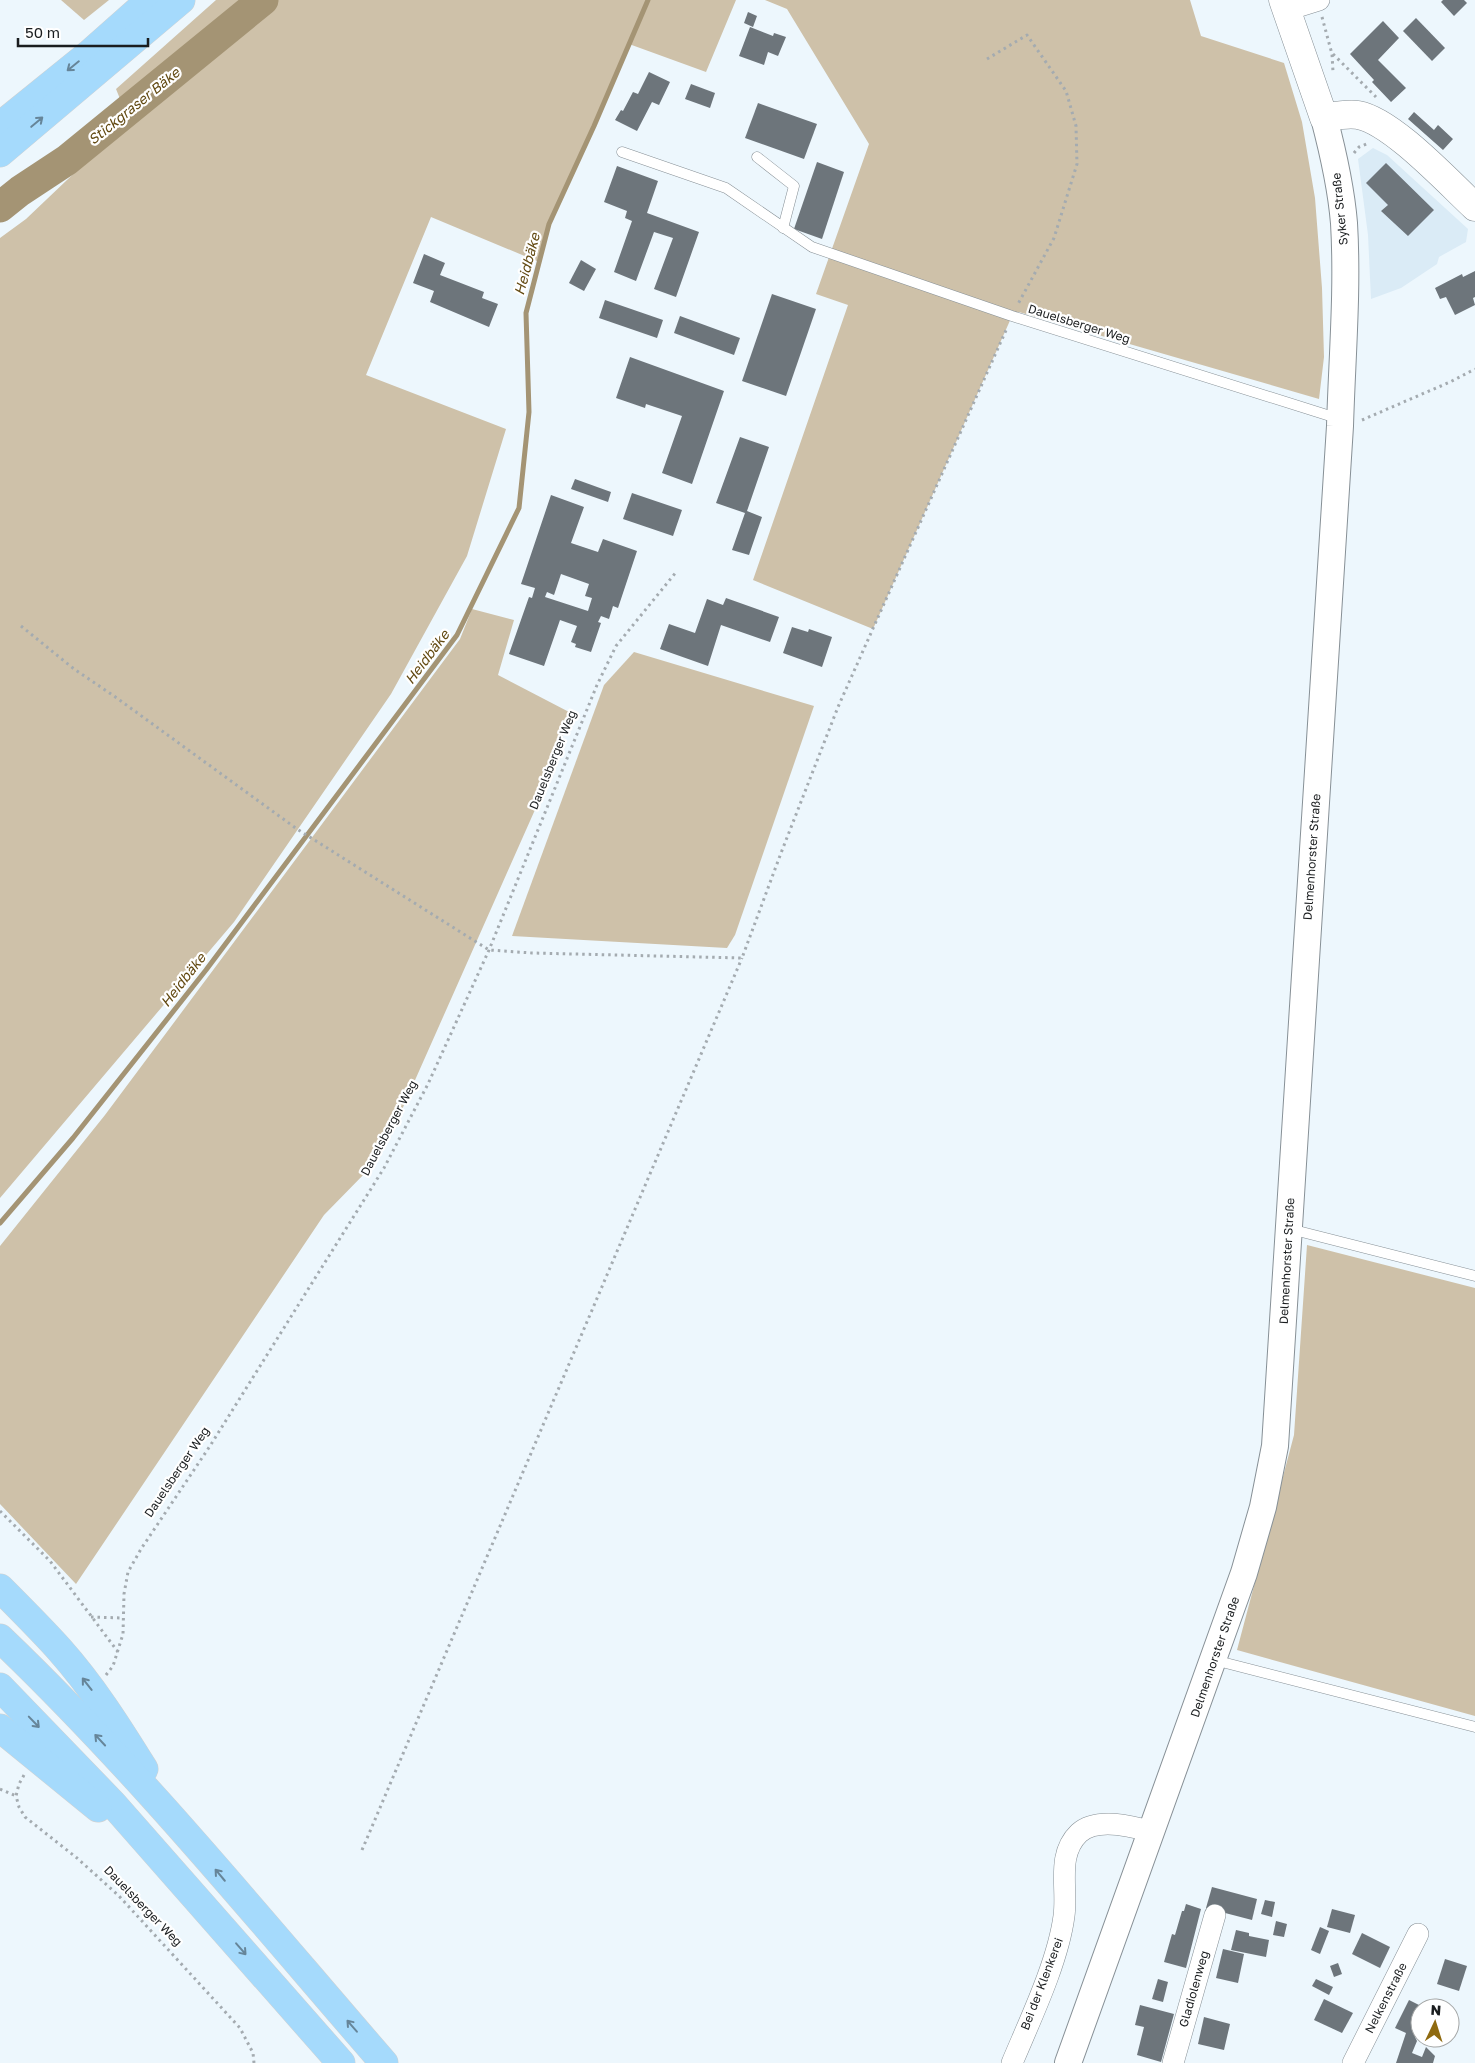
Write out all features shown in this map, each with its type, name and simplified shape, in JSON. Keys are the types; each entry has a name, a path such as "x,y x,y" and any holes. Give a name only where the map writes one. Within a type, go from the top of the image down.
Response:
{"highway":[{"path":"0,126 89,54 150,0"},
{"path":"0,154 182,0"},
{"path":"0,1588 59,1649 88,1684 109,1713 180,1828"},
{"path":"0,1638 56,1693 180,1828 384,2063"},
{"path":"0,1687 113,1804 164,1860 341,2063"},
{"path":"0,1728 164,1860"}],"main road":[{"name":"Syker Straße","path":"1285,5 1324,118"},
{"path":"1324,118 1349,114 1359,115 1378,122 1403,141 1475,207"}],"street":[{"path":"1285,5 1318,0"},
{"name":"Syker Straße","path":"1324,118 1337,172 1344,223 1344,327 1340,422"},
{"name":"Delmenhorster Straße","path":"1068,2063 1244,1572 1261,1517 1275,1446 1340,422"},
{"name":"Bei der Klenkerei","path":"1012,2063 1061,1938 1064,1914 1064,1862 1069,1844 1081,1831 1101,1824 1127,1825 1152,1832"},
{"name":"Gladiolenweg","path":"1172,2063 1215,1915"},
{"name":"Nelkenstraße","path":"1353,2063 1418,1934"}],"lane":[{"name":"Dauelsberger Weg","path":"622,152 726,188 812,247 1012,316 1327,415 1340,422"},
{"path":"758,157 794,186 783,228"},
{"path":"1289,1229 1475,1276"},
{"path":"1214,1660 1475,1728"}],"path":[{"path":"1318,0 1332,54"},
{"path":"362,1850 742,958 838,708 1012,316 1054,238 1077,164 1076,126 1066,92 1027,35 987,59"},
{"path":"1340,422 1353,424 1450,382 1475,369"},
{"name":"Dauelsberger Weg","path":"101,1682 113,1666 123,1634 124,1594 128,1572 141,1549 210,1446 384,1168 428,1084 489,950 597,685 616,646 677,571"},
{"path":"21,626 74,669 297,829 489,950 532,953 742,958"},
{"path":"0,1511 50,1561 118,1652"},
{"path":"90,1617 123,1618"},
{"path":"0,1789 16,1796 24,1774"},
{"name":"Dauelsberger Weg","path":"16,1796 19,1807 25,1817 120,1896 240,2028 253,2053 254,2063"}],"shaded area":[{"path":"61,0 109,0 84,20"},
{"path":"216,0 736,0 706,72 629,44 591,134 549,224 539,262 431,217 366,375 506,429 467,556 391,694 234,922 0,1198 0,238 26,219 129,121 116,89"},
{"path":"765,0 1190,0 1201,36 1284,63 1302,122 1315,198 1322,288 1324,357 1319,399 1019,312 1012,316 873,629 753,580 848,305 816,294 869,144 787,9"},
{"path":"1373,148 1387,155 1468,229 1466,242 1439,257 1437,264 1401,288 1371,299 1368,235 1358,159"},
{"path":"472,609 514,620 498,675 571,713 542,794 396,1123 369,1169 324,1215 76,1584 0,1504 0,1246 105,1115 460,639"},
{"path":"634,652 814,706 735,935 727,948 512,936 604,685"},
{"path":"1307,1245 1475,1288 1475,1716 1237,1650 1294,1435"}],"building":[{"path":"1443,0 1464,0 1467,3 1454,16 1441,2"},
{"path":"748,12 757,16 753,27 744,23"},
{"path":"1416,18 1445,48 1432,61 1403,31"},
{"path":"1383,21 1399,38 1378,60 1406,88 1391,102 1350,54"},
{"path":"750,27 773,36 774,33 786,37 778,56 768,52 764,65 739,56"},
{"path":"649,72 670,82 659,105 652,102 637,131 615,120 621,110 623,111 633,92 638,94"},
{"path":"691,84 715,93 710,108 685,99"},
{"path":"758,103 817,124 804,159 745,138"},
{"path":"1414,112 1434,130 1438,125 1453,139 1443,150 1408,119"},
{"path":"817,162 844,172 822,239 794,229"},
{"path":"1386,163 1434,210 1408,236 1381,211 1388,205 1366,183"},
{"path":"617,166 658,181 647,213 699,232 676,297 654,289 673,238 654,232 636,281 614,272 632,221 625,218 627,211 604,202"},
{"path":"424,254 445,263 440,275 484,292 482,298 498,304 489,327 430,302 434,291 413,283"},
{"path":"581,260 596,269 584,291 569,283"},
{"path":"1475,271 1475,297 1473,298 1475,305 1455,315 1446,297 1440,299 1435,288 1462,274 1463,277"},
{"path":"772,294 816,309 786,396 742,381"},
{"path":"605,300 663,320 657,338 599,318"},
{"path":"680,316 740,338 734,355 674,333"},
{"path":"630,357 724,391 692,484 662,473 682,416 646,404 645,408 616,398"},
{"path":"740,437 769,447 747,511 762,517 749,555 732,550 745,513 716,503"},
{"path":"575,479 611,492 608,502 571,489"},
{"path":"632,493 682,510 673,536 623,519"},
{"path":"551,495 584,507 571,543 598,552 603,539 637,551 618,608 613,606 609,619 601,616 598,622 601,623 591,652 575,647 576,644 571,642 577,626 560,620 544,666 509,654 529,597 532,598 535,588 521,584","holes":["561,574 589,584 585,596 592,598 588,611 545,597 547,592 554,595"]},
{"path":"726,598 779,617 770,642 721,625 708,666 660,649 669,624 695,633 707,599 723,605"},
{"path":"792,627 808,632 809,629 832,637 822,667 783,653"},
{"path":"1212,1887 1257,1899 1252,1920 1206,1908"},
{"path":"1265,1900 1275,1902 1272,1917 1261,1914"},
{"path":"1186,1904 1201,1909 1186,1968 1164,1962 1172,1934 1175,1935"},
{"path":"1332,1909 1355,1915 1350,1933 1327,1927"},
{"path":"1276,1921 1287,1924 1284,1937 1273,1935"},
{"path":"1320,1927 1329,1931 1320,1954 1311,1950"},
{"path":"1236,1930 1249,1933 1249,1936 1269,1940 1266,1957 1231,1950"},
{"path":"1362,1933 1390,1947 1380,1968 1352,1954"},
{"path":"1223,1949 1244,1954 1238,1983 1216,1978"},
{"path":"1445,1959 1467,1966 1459,1991 1437,1984"},
{"path":"1338,1963 1342,1974 1334,1977 1330,1966"},
{"path":"1158,1979 1168,1982 1163,2002 1152,1999"},
{"path":"1316,1979 1333,1987 1329,1995 1312,1986"},
{"path":"1324,1999 1353,2013 1342,2033 1314,2020"},
{"path":"1410,2000 1410,2048 1414,2048 1412,2053 1422,2057 1427,2048 1435,2056 1433,2063 1396,2063 1406,2033 1395,2028"},
{"path":"1140,2005 1174,2014 1161,2062 1137,2055 1144,2027 1135,2025"},
{"path":"1204,2017 1230,2024 1224,2050 1198,2044"}],"waterway":[{"name":"Stickgraser Bäke","path":"0,207 20,191 67,160 263,0"},
{"name":"Heidbäke","path":"0,1223 73,1138 206,970 457,635 519,508 529,412 526,313 549,224 594,126 648,0"}]}
